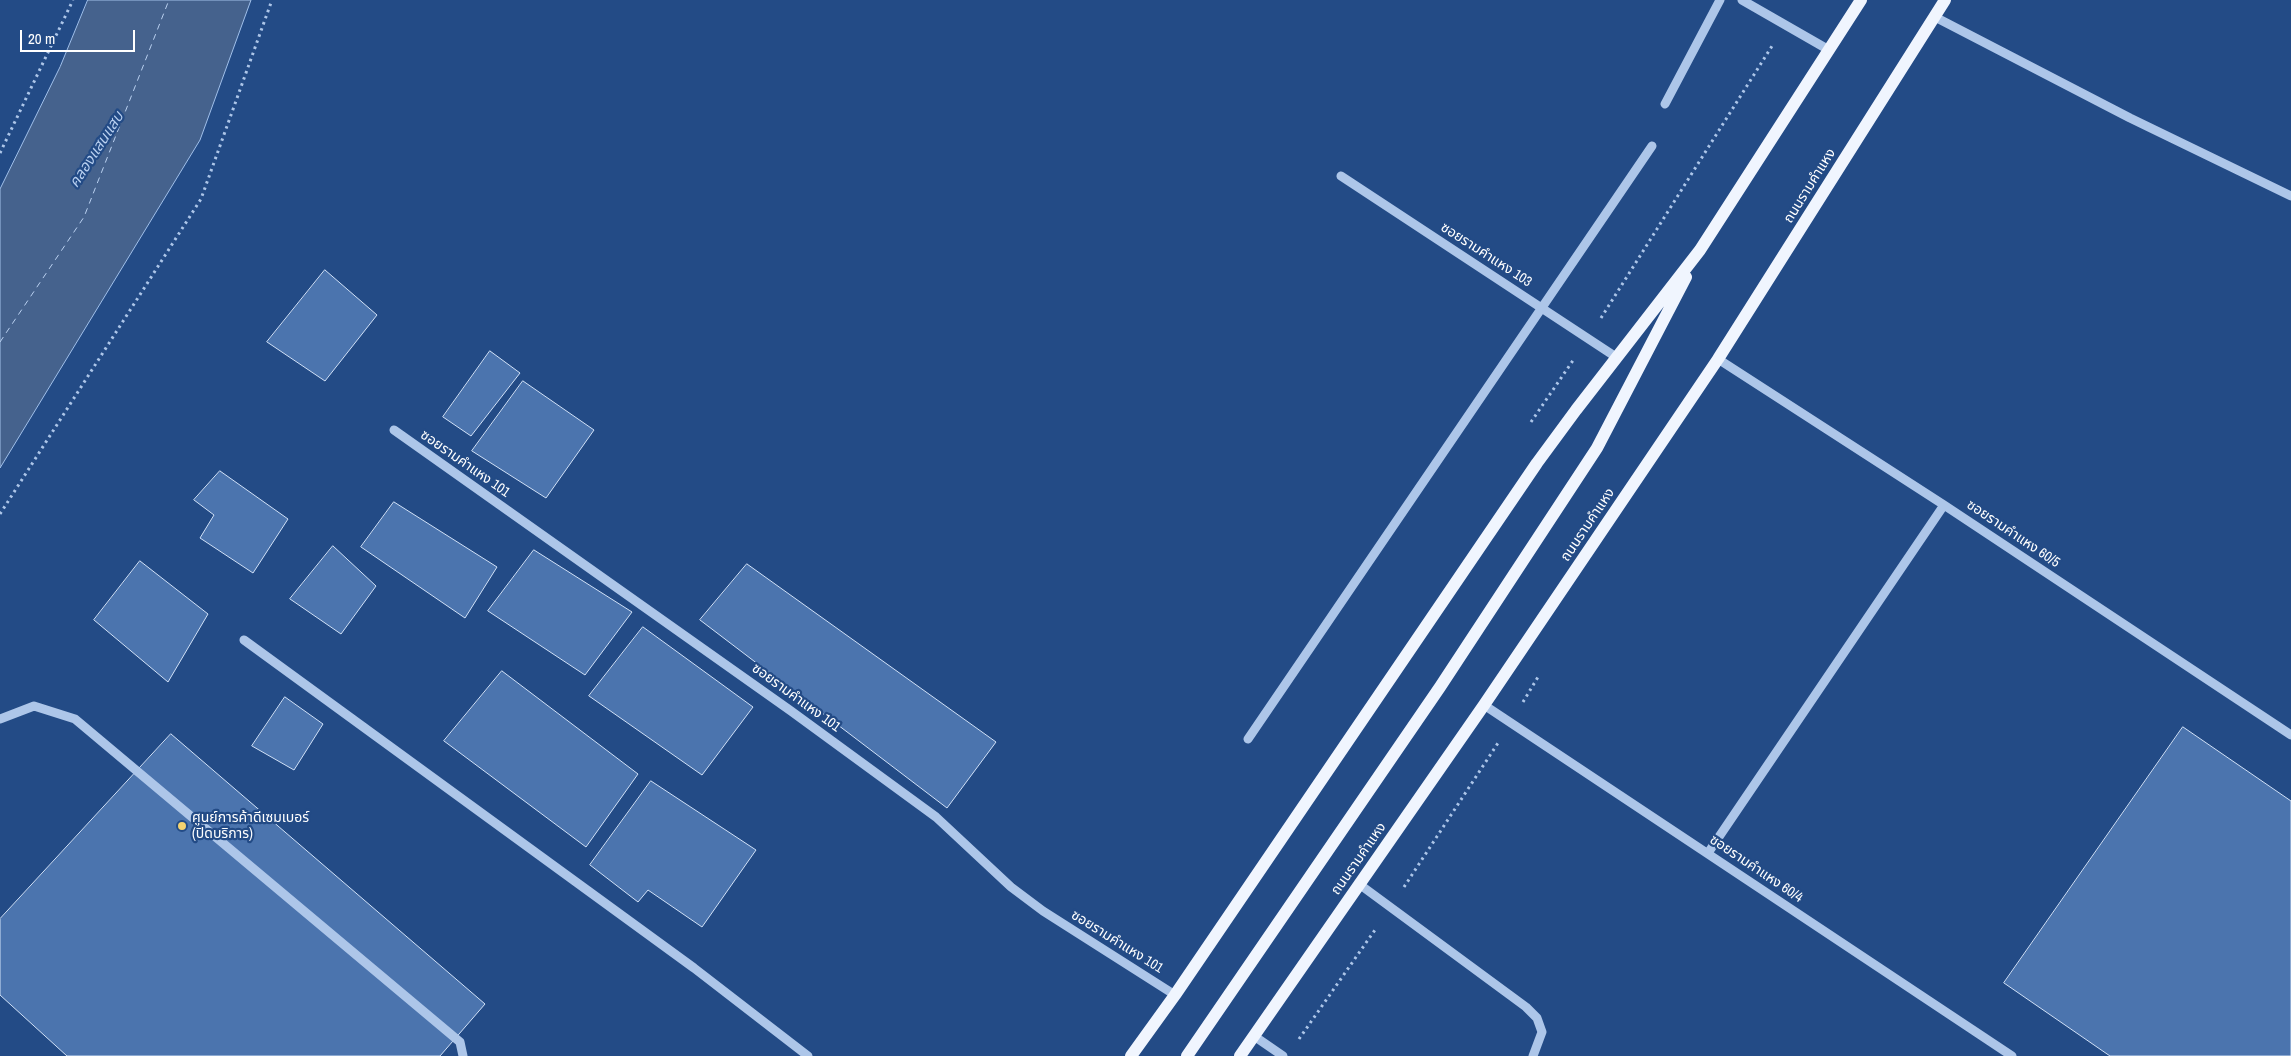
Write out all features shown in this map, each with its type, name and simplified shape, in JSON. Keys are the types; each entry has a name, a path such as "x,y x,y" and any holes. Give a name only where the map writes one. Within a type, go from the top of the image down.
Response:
{"main road":[{"path":"1131,1056 1175,995 1494,526 1576,410 1700,250 1861,0"},
{"name":"ถนนรามคำแหง","path":"1240,1056 1484,705 1718,359 1945,0"},
{"path":"1187,1056 1440,687 1597,448 1700,250"}],"street":[{"path":"1665,104 1720,0"},
{"path":"1742,0 1830,50"},
{"path":"1935,17 2130,118 2291,196"},
{"path":"1248,739 1543,309 1652,146"},
{"name":"ซอยรามคำแหง 103","path":"1341,176 1616,357"},
{"name":"ซอยรามคำแหง 60/5","path":"1718,359 1944,505 2291,735"},
{"name":"ซอยรามคำแหง 101","path":"394,430 791,711 936,817 1011,887 1043,911 1175,995"},
{"path":"1708,853 1944,505"},
{"path":"244,640 679,956 808,1056"},
{"name":"ซอยรามคำแหง 60/4","path":"1484,705 2012,1056"},
{"path":"0,719 34,706 75,719 460,1042 463,1056"},
{"path":"1359,884 1526,1007 1537,1018 1542,1032 1533,1056"},
{"path":"1254,1036 1283,1056"}],"path":[{"path":"0,153 73,0"},
{"path":"0,514 201,199 272,0"},
{"path":"1526,429 1588,339 1785,25"},
{"path":"1298,1040 1391,907 1511,723 1540,674"}],"water":[{"name":"คลองแสนแสบ","path":"88,0 251,0 200,140 0,468 0,189 60,67"}],"building":[{"path":"325,270 377,315 325,381 267,342"},
{"path":"490,351 520,373 471,436 443,417"},
{"path":"523,381 594,430 546,498 472,451"},
{"path":"220,471 288,519 253,573 200,538 214,515 194,500"},
{"path":"394,502 497,567 465,618 361,547"},
{"path":"333,546 376,586 341,634 290,599"},
{"path":"534,550 632,612 585,675 488,611"},
{"path":"140,561 208,614 168,682 94,620"},
{"path":"747,564 996,742 947,808 700,620"},
{"path":"643,627 753,707 702,775 589,696"},
{"path":"502,671 638,774 586,847 444,741"},
{"path":"285,697 323,724 294,770 252,746"},
{"path":"2183,727 2291,801 2291,1056 2110,1056 2004,983"},
{"name":"ศูนย์การค้าดีเซมเบอร์ (ปิดบริการ)","path":"171,734 485,1004 440,1056 67,1056 0,995 0,919"},
{"path":"651,781 756,850 702,927 648,890 638,902 590,865"}],"ferry route":[{"path":"0,342 84,217 169,0"}],"place":[{"name":"ศูนย์การค้าดีเซมเบอร์ (ปิดบริการ)","path":"182,826"}]}
